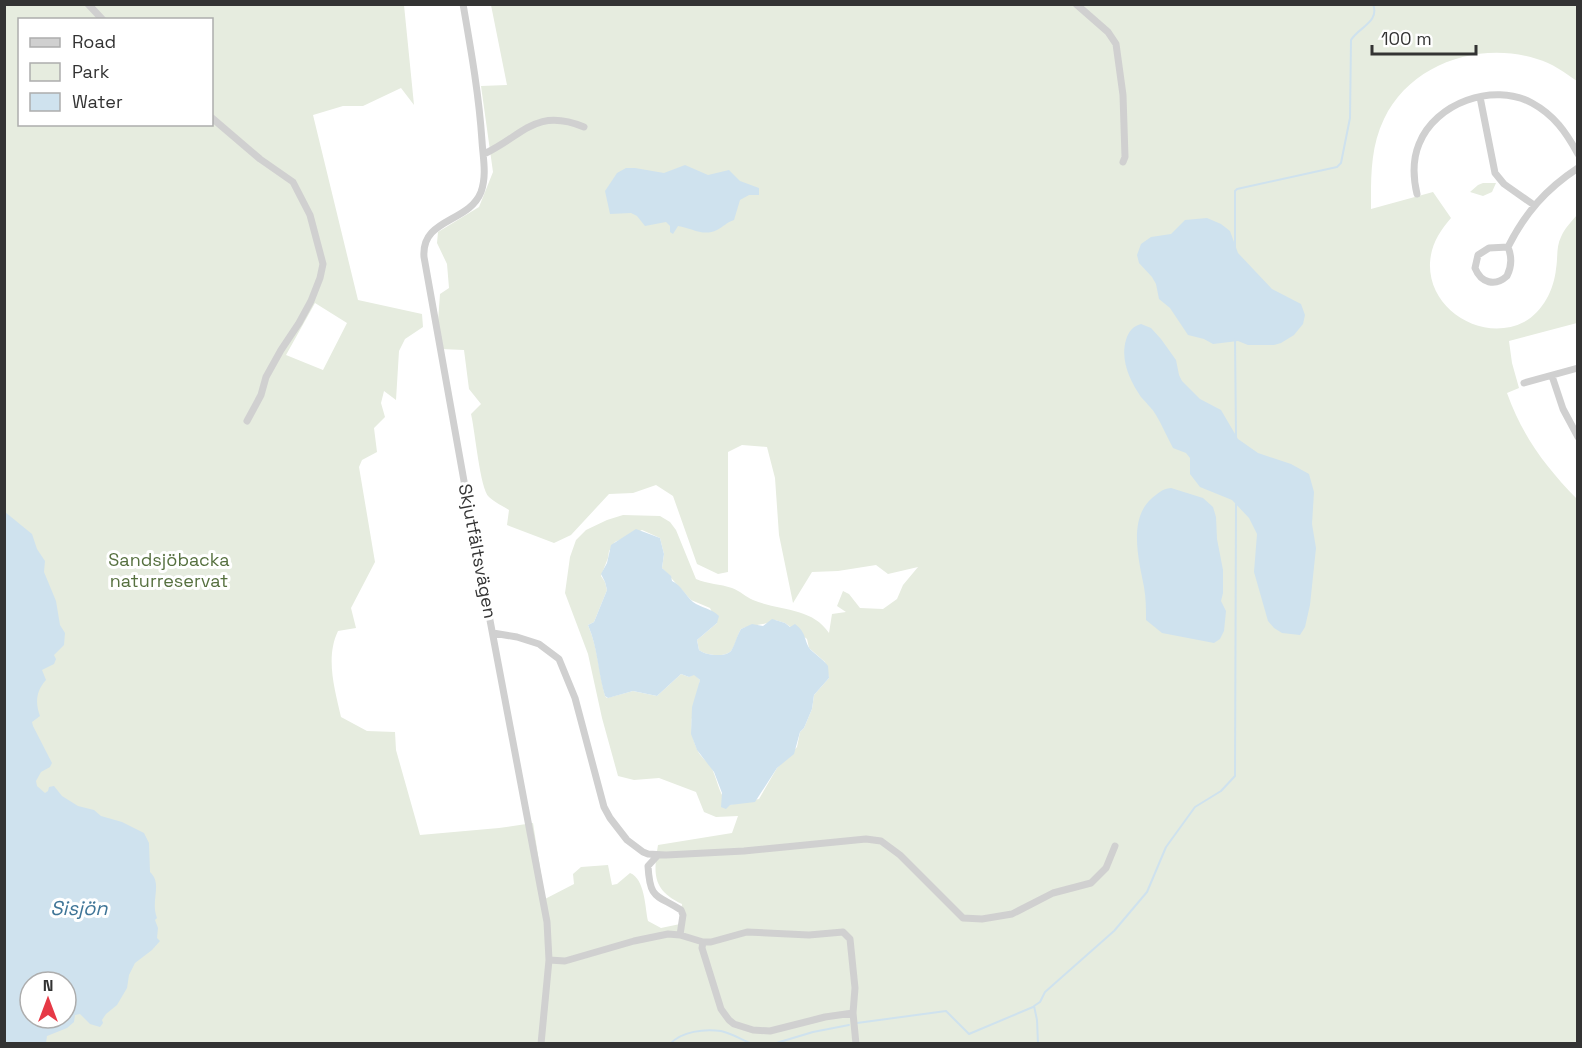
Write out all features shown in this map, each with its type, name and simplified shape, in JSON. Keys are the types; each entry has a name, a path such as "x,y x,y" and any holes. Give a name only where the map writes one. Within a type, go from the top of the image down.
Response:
{"street":[{"path":"88,4 101,18"},
{"name":"Skjutfältsvägen","path":"463,4 480,117 484,171 480,194 466,210 431,232 423,248 437,335 493,633 518,637 539,644 559,659 575,698 598,790 607,813 632,845 643,852 658,855 744,851 866,839 881,841 900,855 963,918 970,919 1012,914 1053,893 1090,883 1106,868 1115,846"},
{"path":"1076,4 1108,32 1116,44 1123,95 1125,157 1123,162"},
{"path":"1417,194 1413,170 1419,144 1432,123 1445,110 1480,97 1510,96 1531,102 1560,124 1578,154"},
{"path":"1480,97 1495,173 1504,184 1534,205"},
{"path":"213,119 260,159 293,182 310,215 323,264 320,279 300,322 266,376 261,395 247,422"},
{"path":"484,154 502,146 537,122 555,119 584,127"},
{"path":"1508,247 1525,216 1534,205 1558,181 1578,168"},
{"path":"1508,247 1511,262 1507,276 1497,282 1489,283 1482,279 1475,268 1478,255 1489,248 1508,247"},
{"path":"1524,383 1578,368"},
{"path":"1552,376 1563,409 1578,437"},
{"path":"493,633 547,922 549,960 541,1044"},
{"path":"658,855 648,866 652,891 656,896 681,910 683,915 680,935"},
{"path":"549,960 565,961 634,941 668,934 711,942 747,932 809,935 843,932 850,939 855,988 853,1013 856,1044"},
{"path":"702,942 721,1009 734,1024 762,1031 853,1013"}],"green space":[{"name":"Sandsjöbacka naturreservat","path":"4,5 404,5 414,105 401,88 363,106 343,106 313,115 358,300 422,314 423,327 405,339 399,351 396,400 384,391 381,403 385,417 374,428 377,452 362,460 359,467 375,562 351,608 356,628 338,631 334,641 332,674 341,717 367,731 395,732 396,750 420,835 533,823 545,899 574,884 573,874 581,867 608,865 612,885 617,884 630,873 639,881 644,894 648,921 661,928 680,924 682,904 665,893 657,880 658,845 732,833 738,816 716,817 704,812 696,792 659,778 634,780 618,776 588,654 565,593 570,557 576,540 586,530 623,515 660,516 670,522 676,530 696,579 732,588 763,604 814,618 829,633 832,614 846,612 837,606 843,591 849,594 860,608 883,609 897,599 903,585 918,567 888,574 876,565 838,571 812,572 793,603 779,535 775,478 767,447 742,445 728,452 728,572 718,574 697,564 673,496 656,485 633,493 609,494 571,535 554,543 507,525 509,510 489,497 483,483 471,414 481,404 469,389 464,350 441,349 438,321 440,294 449,288 447,264 437,243 438,232 479,207 493,172 481,86 507,85 491,5 1577,5 1577,81 1543,61 1515,54 1493,53 1471,55 1449,61 1411,83 1396,100 1379,130 1372,164 1371,209 1433,192 1451,218 1437,238 1432,250 1430,263 1432,280 1438,295 1448,308 1461,318 1476,325 1492,328 1508,327 1524,322 1542,306 1553,284 1559,241 1577,215 1577,323 1509,341 1519,388 1507,393 1520,423 1536,450 1577,499 1577,1043 5,1043","holes":["315,303 347,323 323,370 286,355","642,530 660,538 664,554 662,568 691,600 710,608 717,623 697,640 699,650 715,655 728,653 733,649 741,629 775,620 785,623 807,639 809,648 825,662 829,678 814,695 812,709 800,732 797,747 777,768 759,799 729,805 721,793 712,768 698,752 692,730 692,714 700,680 694,674 689,677 681,674 657,696 633,691 607,698 605,696 588,625 594,622 607,590 601,576 609,551 615,542"]},
{"path":"1496,183 1492,192 1483,196 1470,192 1478,185"}],"water":[{"path":"685,165 708,175 729,170 740,181 759,188 759,195 749,195 740,200 734,220 707,233 678,226 673,234 666,222 645,226 637,216 631,213 610,214 605,191 617,173 626,168 635,168 664,173"},
{"path":"1207,218 1230,231 1238,253 1272,289 1301,304 1305,315 1303,324 1294,335 1274,345 1248,345 1238,341 1213,344 1188,335 1170,308 1159,299 1156,284 1139,263 1137,255 1141,244 1151,237 1171,234 1185,220"},
{"path":"1141,324 1151,328 1161,339 1176,360 1182,381 1200,399 1221,410 1238,439 1258,453 1291,464 1309,474 1314,492 1312,524 1316,548 1310,605 1305,627 1300,635 1282,633 1268,621 1254,572 1257,534 1249,518 1232,500 1200,487 1190,474 1190,458 1186,453 1173,448 1156,415 1133,384 1125,363 1124,348 1130,332"},
{"path":"1171,488 1203,498 1213,507 1216,517 1217,539 1223,570 1221,601 1226,611 1224,631 1220,639 1214,643 1162,633 1146,620 1145,591 1138,553 1137,529 1144,508 1151,499 1163,490"},
{"name":"Sisjön","path":"5,512 32,534 37,549 45,561 44,572 56,601 60,625 65,633 64,645 54,655 56,659 54,664 42,670 46,680 37,697 40,716 32,722 52,763 50,767 41,772 36,781 37,786 45,793 49,787 54,786 62,796 78,806 94,810 101,816 122,822 144,833 149,843 150,872 156,882 155,911 157,918 155,920 158,928 157,938 160,941 135,963 129,975 127,988 117,1005 106,1014 100,1027 90,1024 78,1014 78,970 18,970 18,1030 62,1030 47,1036 46,1043 5,1043"},
{"path":"636,529 660,538 664,554 662,568 693,602 719,616 717,623 697,640 699,650 715,655 728,653 741,629 752,624 763,626 772,619 790,627 795,624 802,631 810,649 828,666 829,678 814,695 812,709 800,732 794,754 777,768 755,802 730,805 726,809 721,807 722,793 714,772 697,750 691,734 692,707 700,680 694,675 689,677 681,674 657,696 633,691 608,698 605,696 588,625 594,622 607,590 601,574 607,563 611,545"}],"waterway":[{"path":"1235,249 1235,191 1237,189 1337,167 1341,163 1350,118 1351,40 1371,20 1374,15 1373,4"},
{"path":"1235,339 1236,438"},
{"path":"1038,1044 1034,1006 1040,1002 1045,992 1114,931 1147,892 1166,847 1195,807 1221,791 1235,776 1236,504"},
{"path":"857,1023 946,1011 969,1034 1033,1007"},
{"path":"773,1044 813,1032 849,1025"},
{"path":"670,1044 681,1036 708,1030 725,1032 753,1044"}]}
